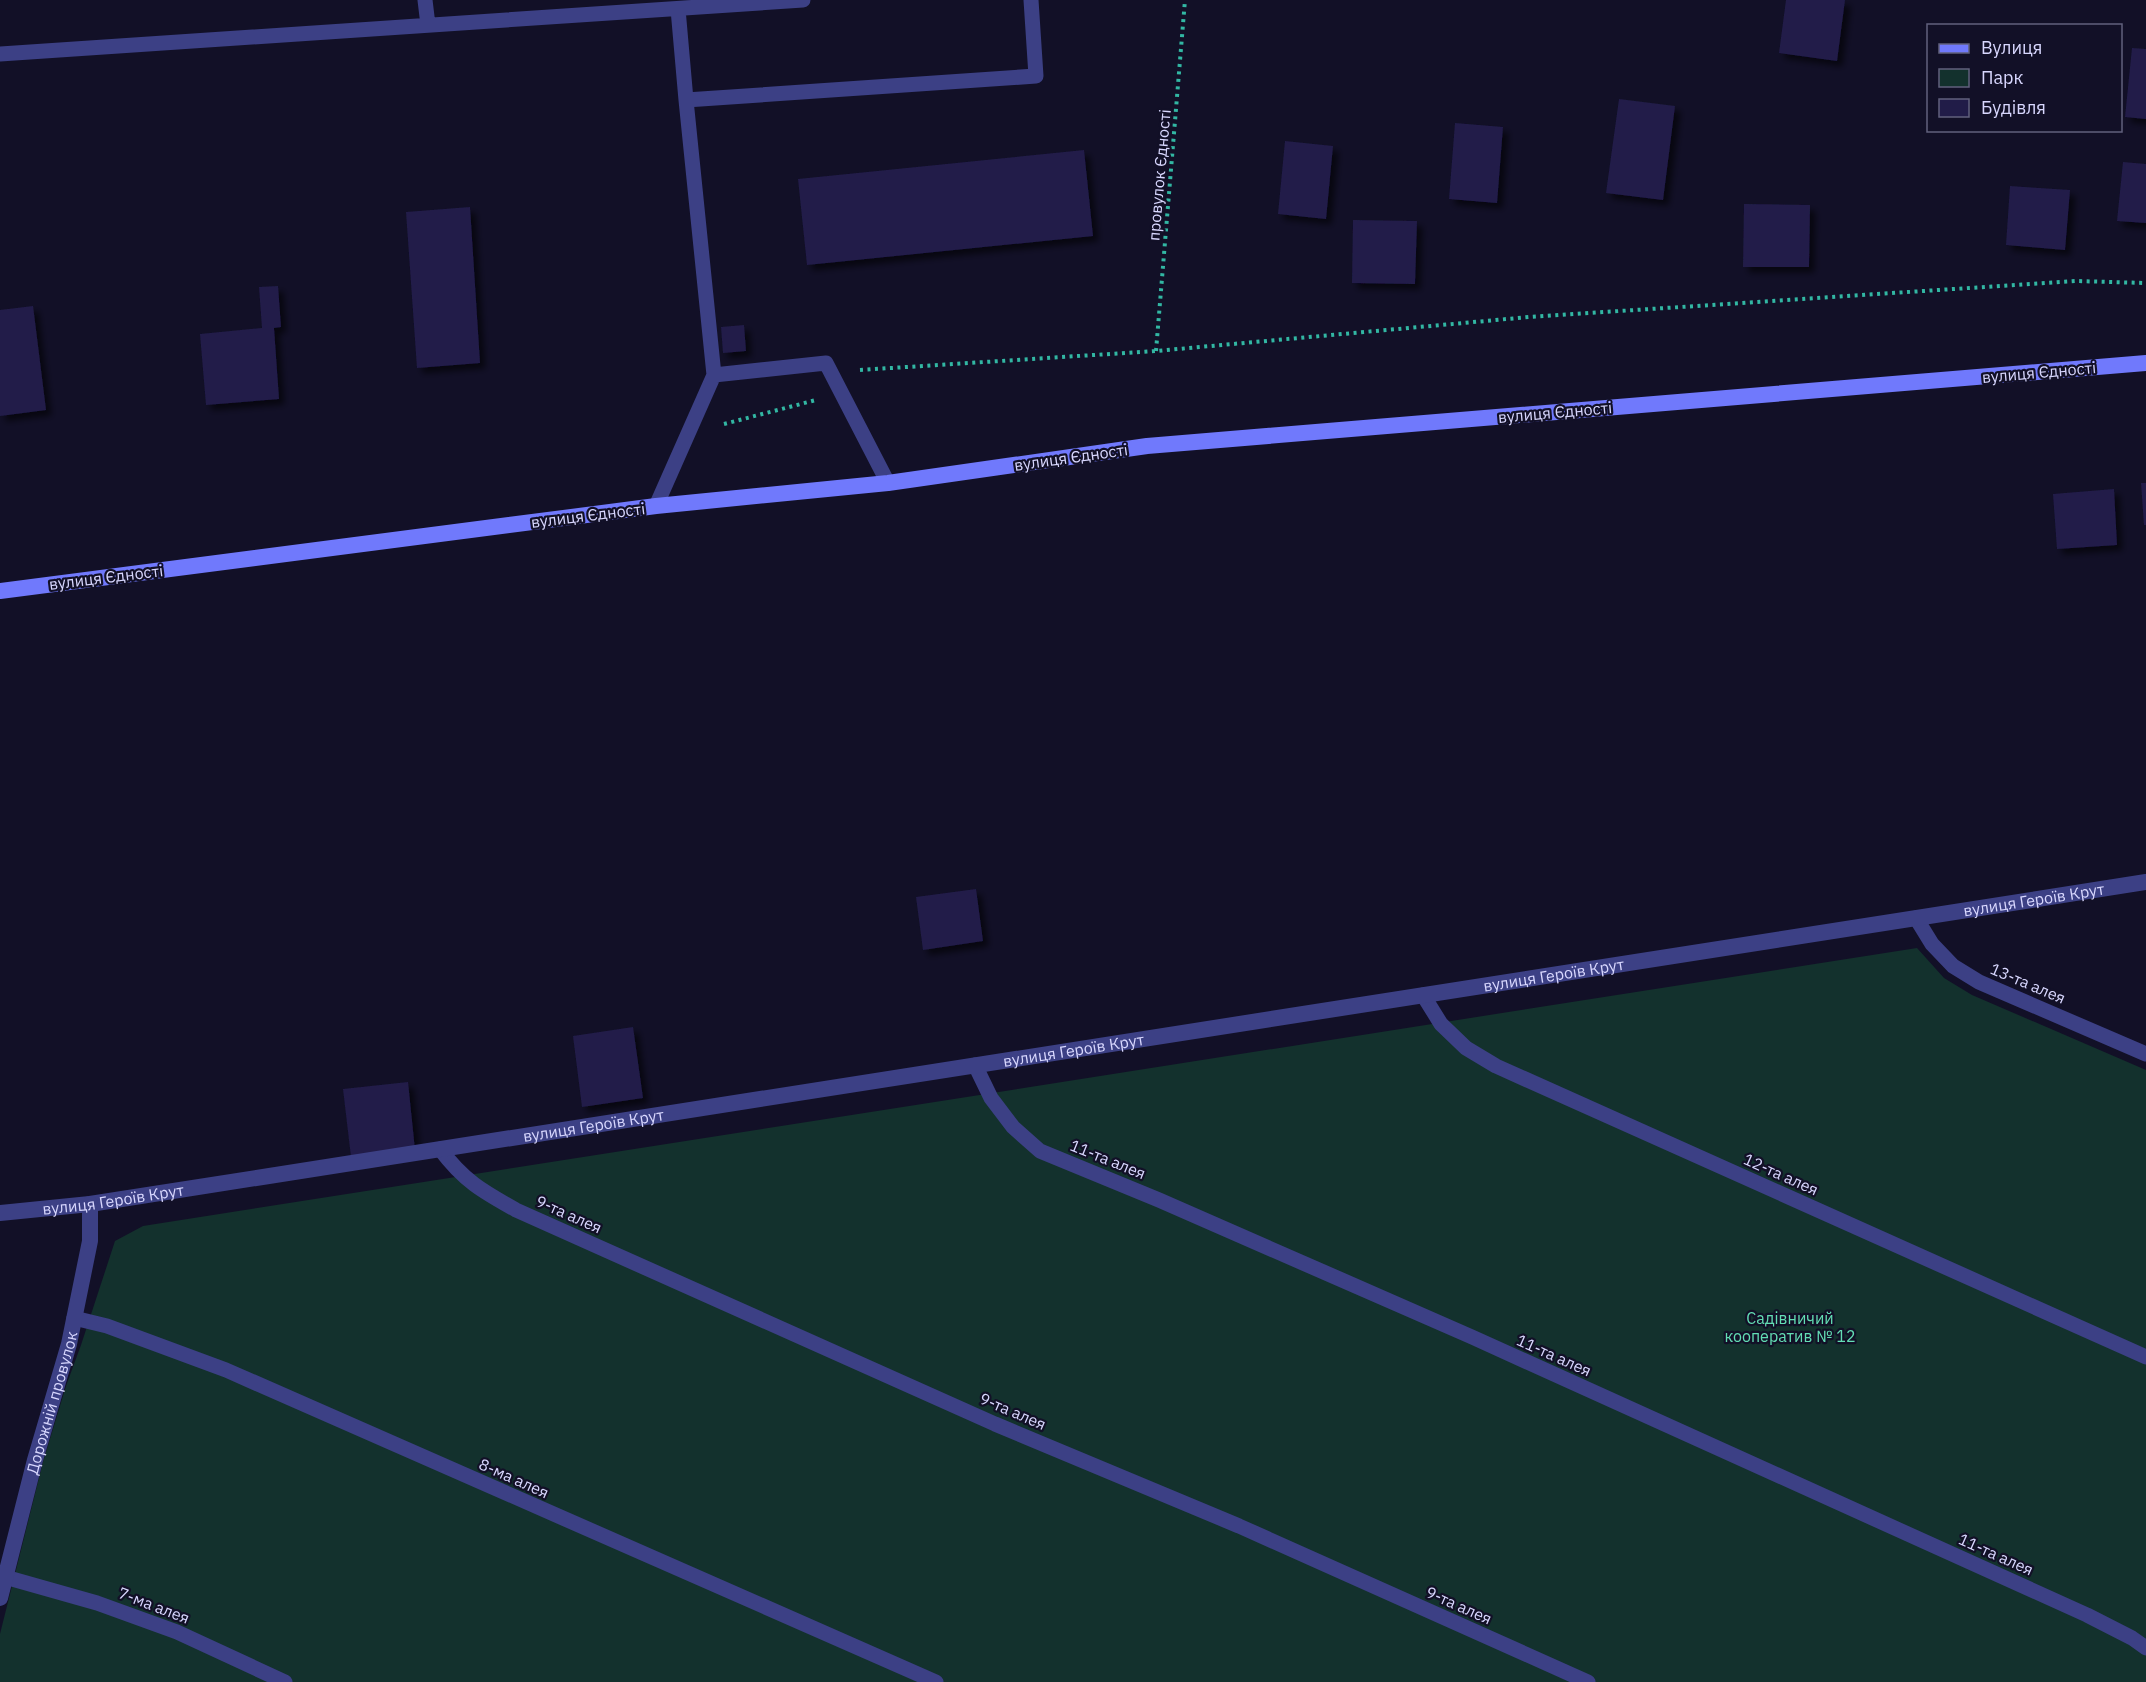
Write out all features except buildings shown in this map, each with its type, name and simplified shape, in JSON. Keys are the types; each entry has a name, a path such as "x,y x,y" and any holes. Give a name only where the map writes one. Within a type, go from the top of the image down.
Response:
{"main road":[{"name":"вулиця Єдності","path":"0,591 656,506 888,483 1147,446 2146,363"}],"street":[{"name":"вулиця Героїв Крут","path":"0,1213 90,1204 2146,882"},
{"name":"Дорожній провулок","path":"0,1598 35,1460 69,1344 90,1241 90,1204"}],"lane":[{"path":"425,0 428,25"},
{"path":"0,54 803,0"},
{"path":"686,100 1036,76 1031,0"},
{"path":"656,506 714,375 678,9"},
{"path":"714,375 826,363 888,483"},
{"name":"13-та алея","path":"1916,918 1932,944 1953,966 1979,982 2146,1054"},
{"name":"12-та алея","path":"1423,995 1441,1024 1466,1048 1496,1065 2146,1357"},
{"name":"11-та алея","path":"975,1065 991,1098 1007,1120 1040,1151 1170,1204 1472,1337 2087,1615 2132,1638 2146,1648"},
{"name":"9-та алея","path":"441,1149 455,1169 477,1188 516,1210 995,1424 1239,1526 1588,1682"},
{"name":"8-ма алея","path":"74,1318 107,1326 226,1370 936,1682"},
{"name":"7-ма алея","path":"5,1577 97,1603 177,1632 285,1682"}],"path":[{"name":"провулок Єдності","path":"1156,351 1185,0"},
{"path":"859,370 1156,351 1530,317 2075,281 2146,283"},
{"path":"723,424 819,399"}],"green space":[{"name":"Садівничий кооператив № 12","path":"1917,948 1944,978 1972,995 2146,1070 2146,1682 0,1682 0,1634 43,1462 66,1386 115,1241 143,1226"}]}
